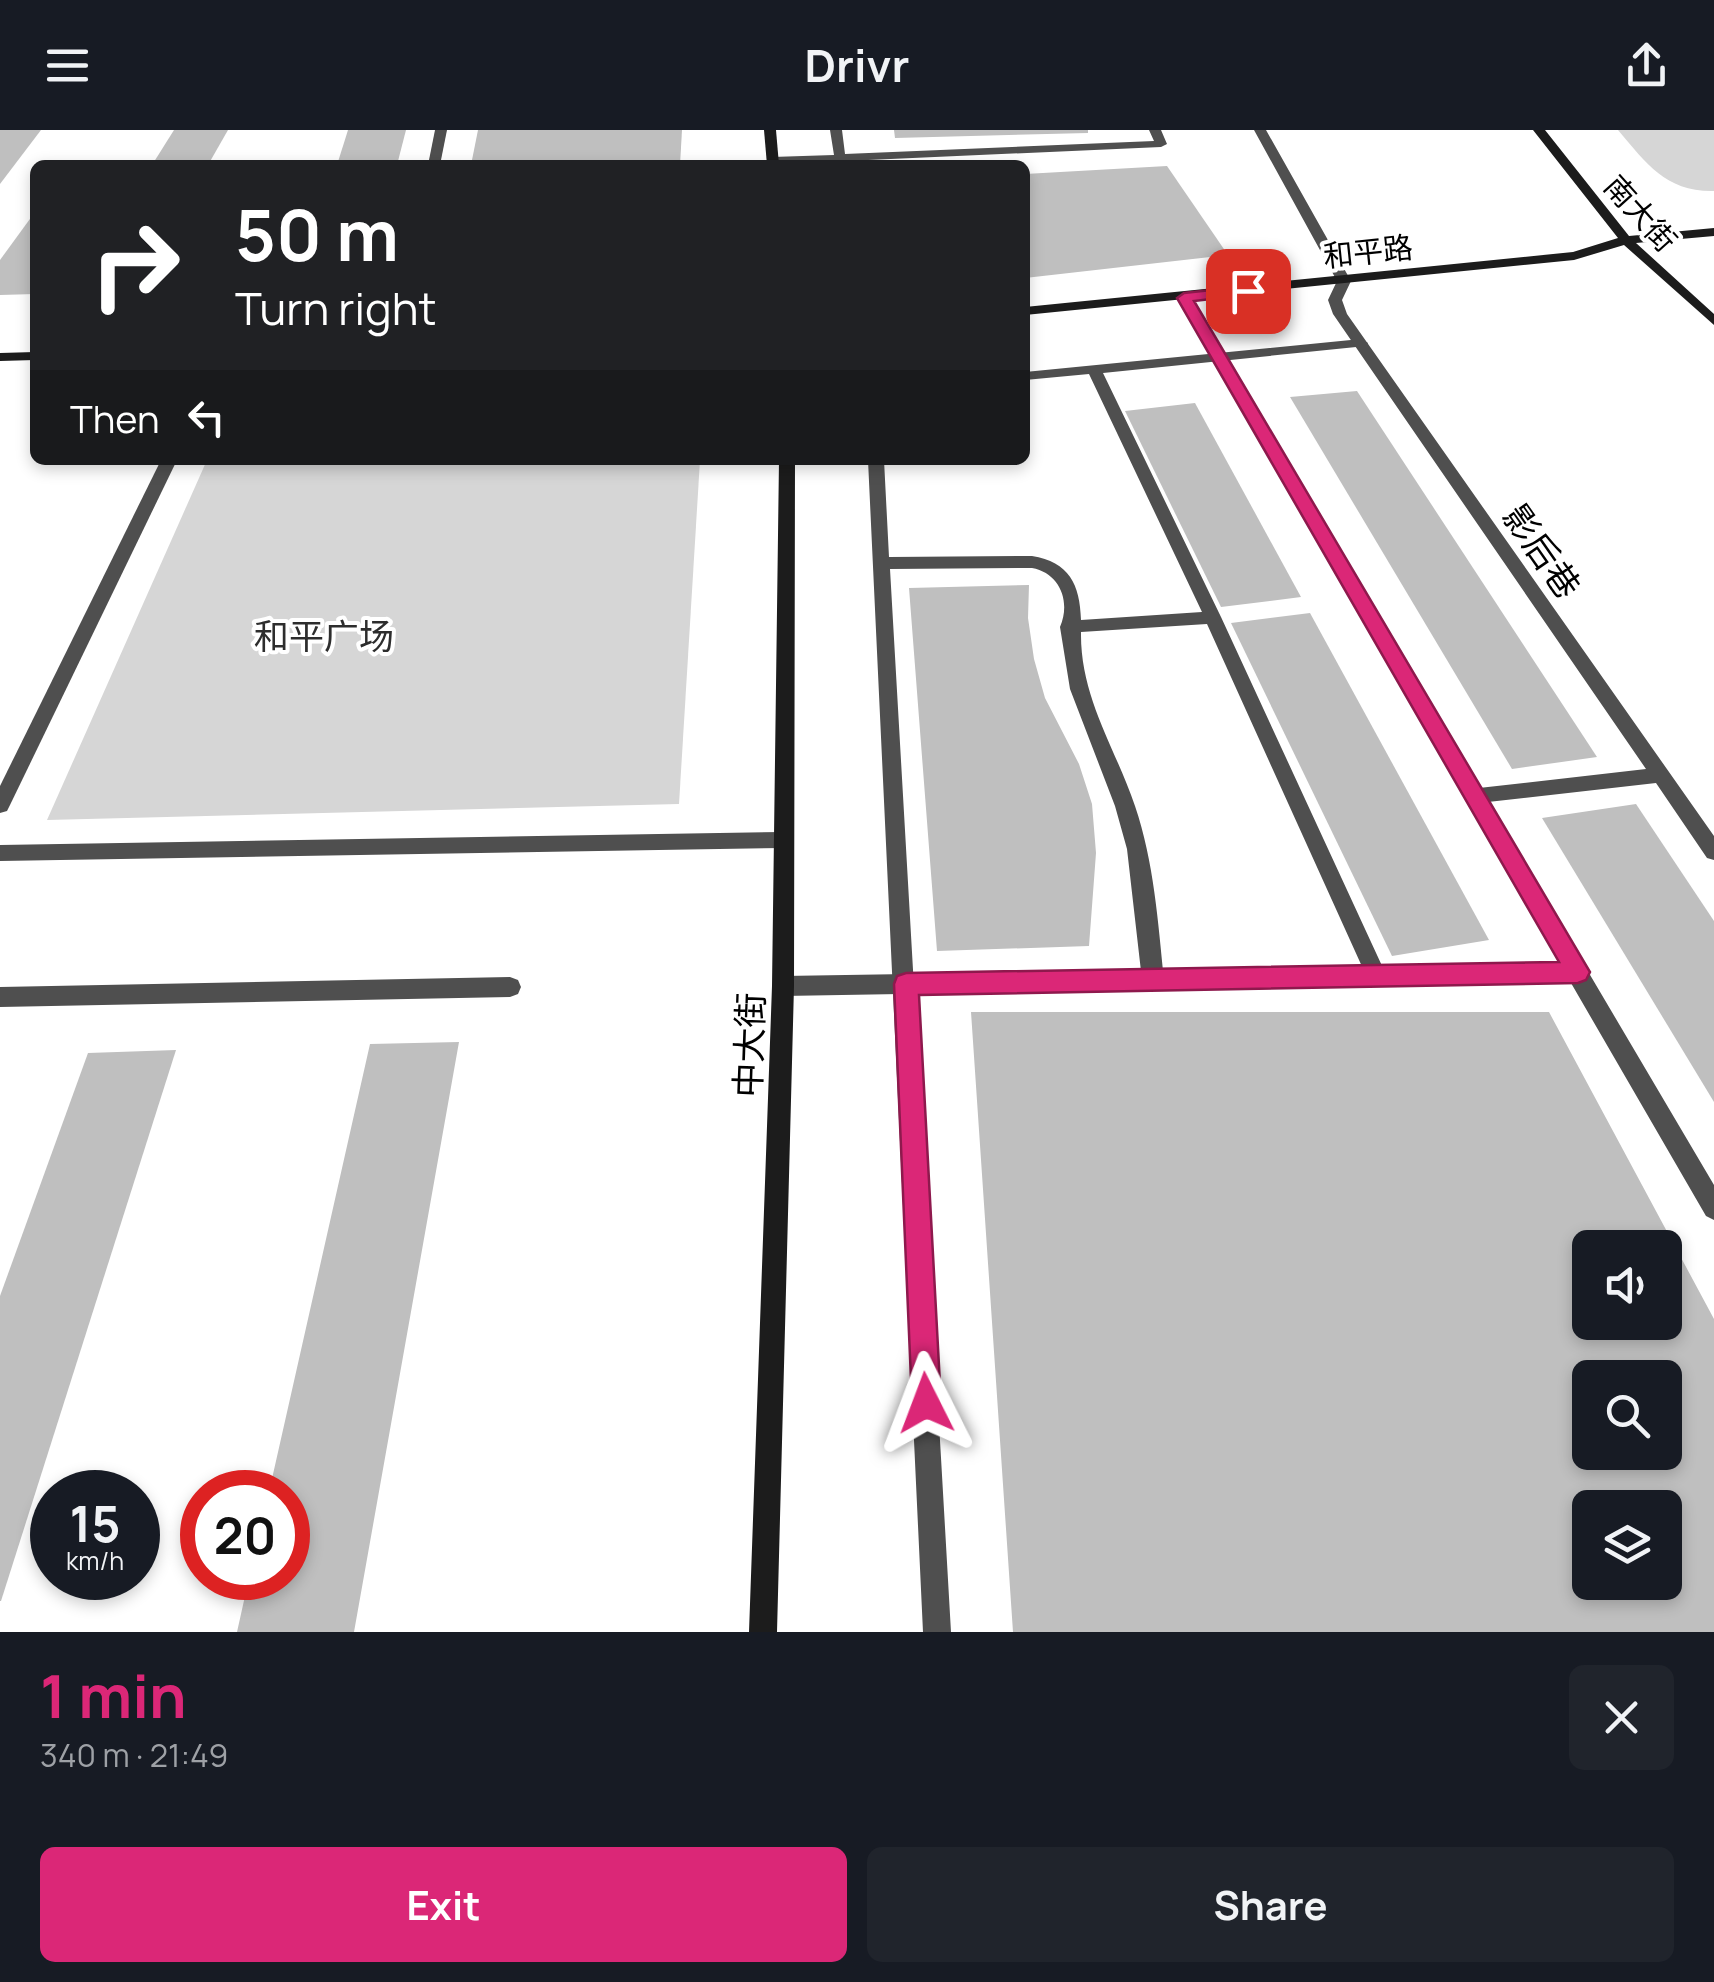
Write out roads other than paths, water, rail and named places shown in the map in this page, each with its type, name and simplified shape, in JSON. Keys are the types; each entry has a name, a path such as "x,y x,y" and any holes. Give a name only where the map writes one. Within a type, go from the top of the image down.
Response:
{"main road":[{"path":"770,130 773,160"},
{"name":"南大街","path":"1539,130 1626,240 1714,321"},
{"name":"和平路","path":"1030,312 1574,256 1626,240 1714,232"},
{"path":"0,357 30,356"},
{"name":"中大街","path":"763,1632 783,986 787,465"}],"street":[{"path":"435,160 441,130"},
{"path":"836,130 841,160"},
{"path":"877,160 1161,144 1155,130"},
{"path":"1260,130 1344,281"},
{"name":"影后巷","path":"1344,281 1335,300 1361,343 1714,852"},
{"path":"1184,298 1714,1208"},
{"path":"1030,375 1361,343"},
{"path":"1094,369 1213,617 1376,976"},
{"path":"0,806 167,465"},
{"path":"876,465 938,1632"},
{"path":"880,563 1046,564 1065,579 1072,601 1072,665 1086,720 1124,804 1144,873 1153,980"},
{"path":"1069,627 1213,617"},
{"path":"1474,796 1660,775"},
{"path":"0,853 782,840"},
{"path":"783,986 1578,972"},
{"path":"0,997 510,986"}],"park label":[{"name":"和平广场","path":"324,636"}]}
